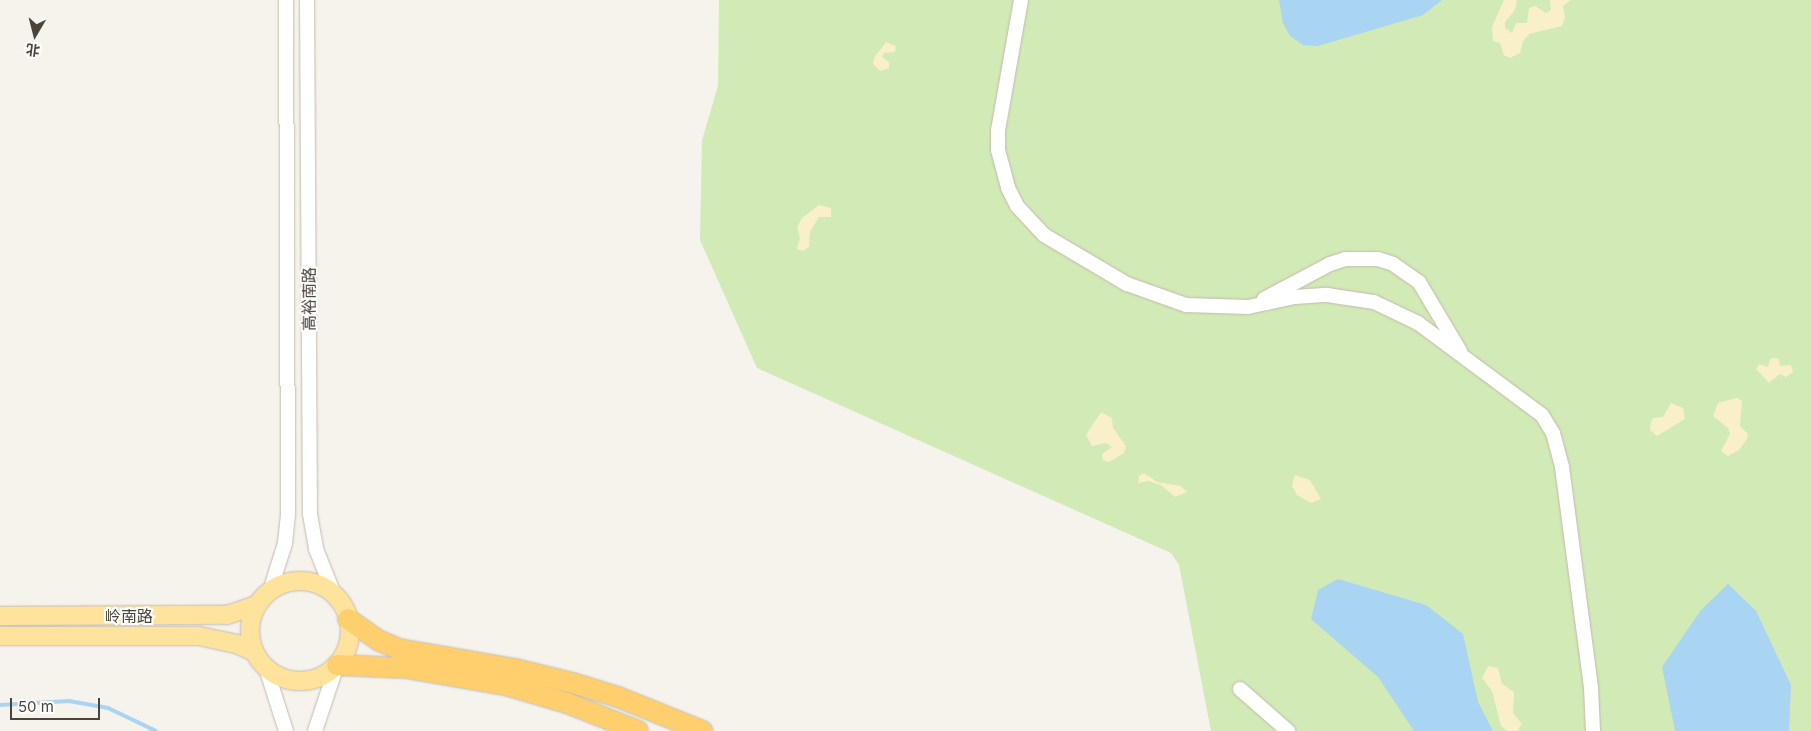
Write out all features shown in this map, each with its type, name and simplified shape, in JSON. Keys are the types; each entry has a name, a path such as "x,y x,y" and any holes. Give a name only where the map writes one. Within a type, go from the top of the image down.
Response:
{"highway":[{"path":"348,619 380,642 399,649 515,669 573,683 618,697 702,731"},
{"path":"337,665 406,668 505,685 567,703 638,731"}],"main road":[{"path":"297,581 316,584 334,594 348,619 347,648 337,665 321,676 302,681 283,678 266,668 254,652 250,624 256,605 270,591 297,581"},
{"name":"岭南路","path":"0,616 227,615 256,605"},
{"name":"岭南路","path":"0,636 199,636 237,644 254,652"}],"street":[{"name":"高裕南路","path":"270,591 285,543 288,513 286,0"},
{"name":"高裕南路","path":"307,0 310,514 316,549 334,594"},
{"path":"1020,0 998,130 1001,169 1017,206 1034,226 1060,247 1155,297 1186,305 1248,307 1310,295 1359,298 1404,315 1542,415 1553,433 1562,467 1584,626 1593,731"},
{"path":"1248,307 1330,264 1354,258 1378,259 1407,272 1419,282 1464,357"},
{"path":"315,731 337,665"},
{"path":"266,668 286,731"},
{"path":"1240,689 1288,731"}],"green space":[{"path":"719,0 1811,0 1811,731 1211,731 1179,565 1171,553 757,368 700,240 702,140 718,86"}],"sand":[{"path":"1504,0 1517,0 1515,10 1505,22 1505,28 1512,33 1516,23 1527,23 1529,8 1535,6 1546,13 1551,10 1550,0 1571,0 1563,6 1565,18 1562,26 1529,34 1523,41 1520,53 1510,58 1504,55 1500,43 1493,41 1492,27"},
{"path":"886,42 896,46 895,52 884,53 882,57 889,62 889,68 880,71 873,64 874,58"},
{"path":"819,205 831,208 831,217 819,217 810,232 809,247 803,251 797,249 800,238 797,227 802,218"},
{"path":"1770,359 1779,359 1780,366 1791,365 1793,372 1786,377 1780,374 1769,383 1756,369 1759,364 1768,367"},
{"path":"1737,398 1742,401 1740,426 1748,434 1747,439 1739,450 1728,456 1721,451 1730,434 1728,428 1713,416 1718,403"},
{"path":"1671,403 1683,408 1685,419 1657,436 1650,430 1651,422 1653,418 1663,417"},
{"path":"1101,412 1112,418 1113,428 1126,446 1124,453 1109,462 1103,460 1102,454 1112,447 1106,443 1092,446 1086,435"},
{"path":"1144,473 1157,482 1181,486 1187,492 1175,497 1161,485 1148,481 1138,483 1139,476"},
{"path":"1295,475 1310,480 1321,499 1311,503 1297,495 1292,486"},
{"path":"1488,666 1498,668 1502,684 1514,692 1513,713 1522,724 1517,731 1508,731 1501,726 1492,691 1482,678"}],"water":[{"path":"1279,0 1442,0 1423,15 1318,46 1303,45 1290,36 1283,23"},
{"path":"1338,579 1426,605 1463,634 1478,702 1493,731 1414,731 1378,677 1311,619 1318,590"},
{"path":"1728,584 1756,611 1791,685 1789,731 1675,731 1662,667 1701,610"}],"waterway":[{"path":"0,705 69,701 108,708 156,731"}]}
